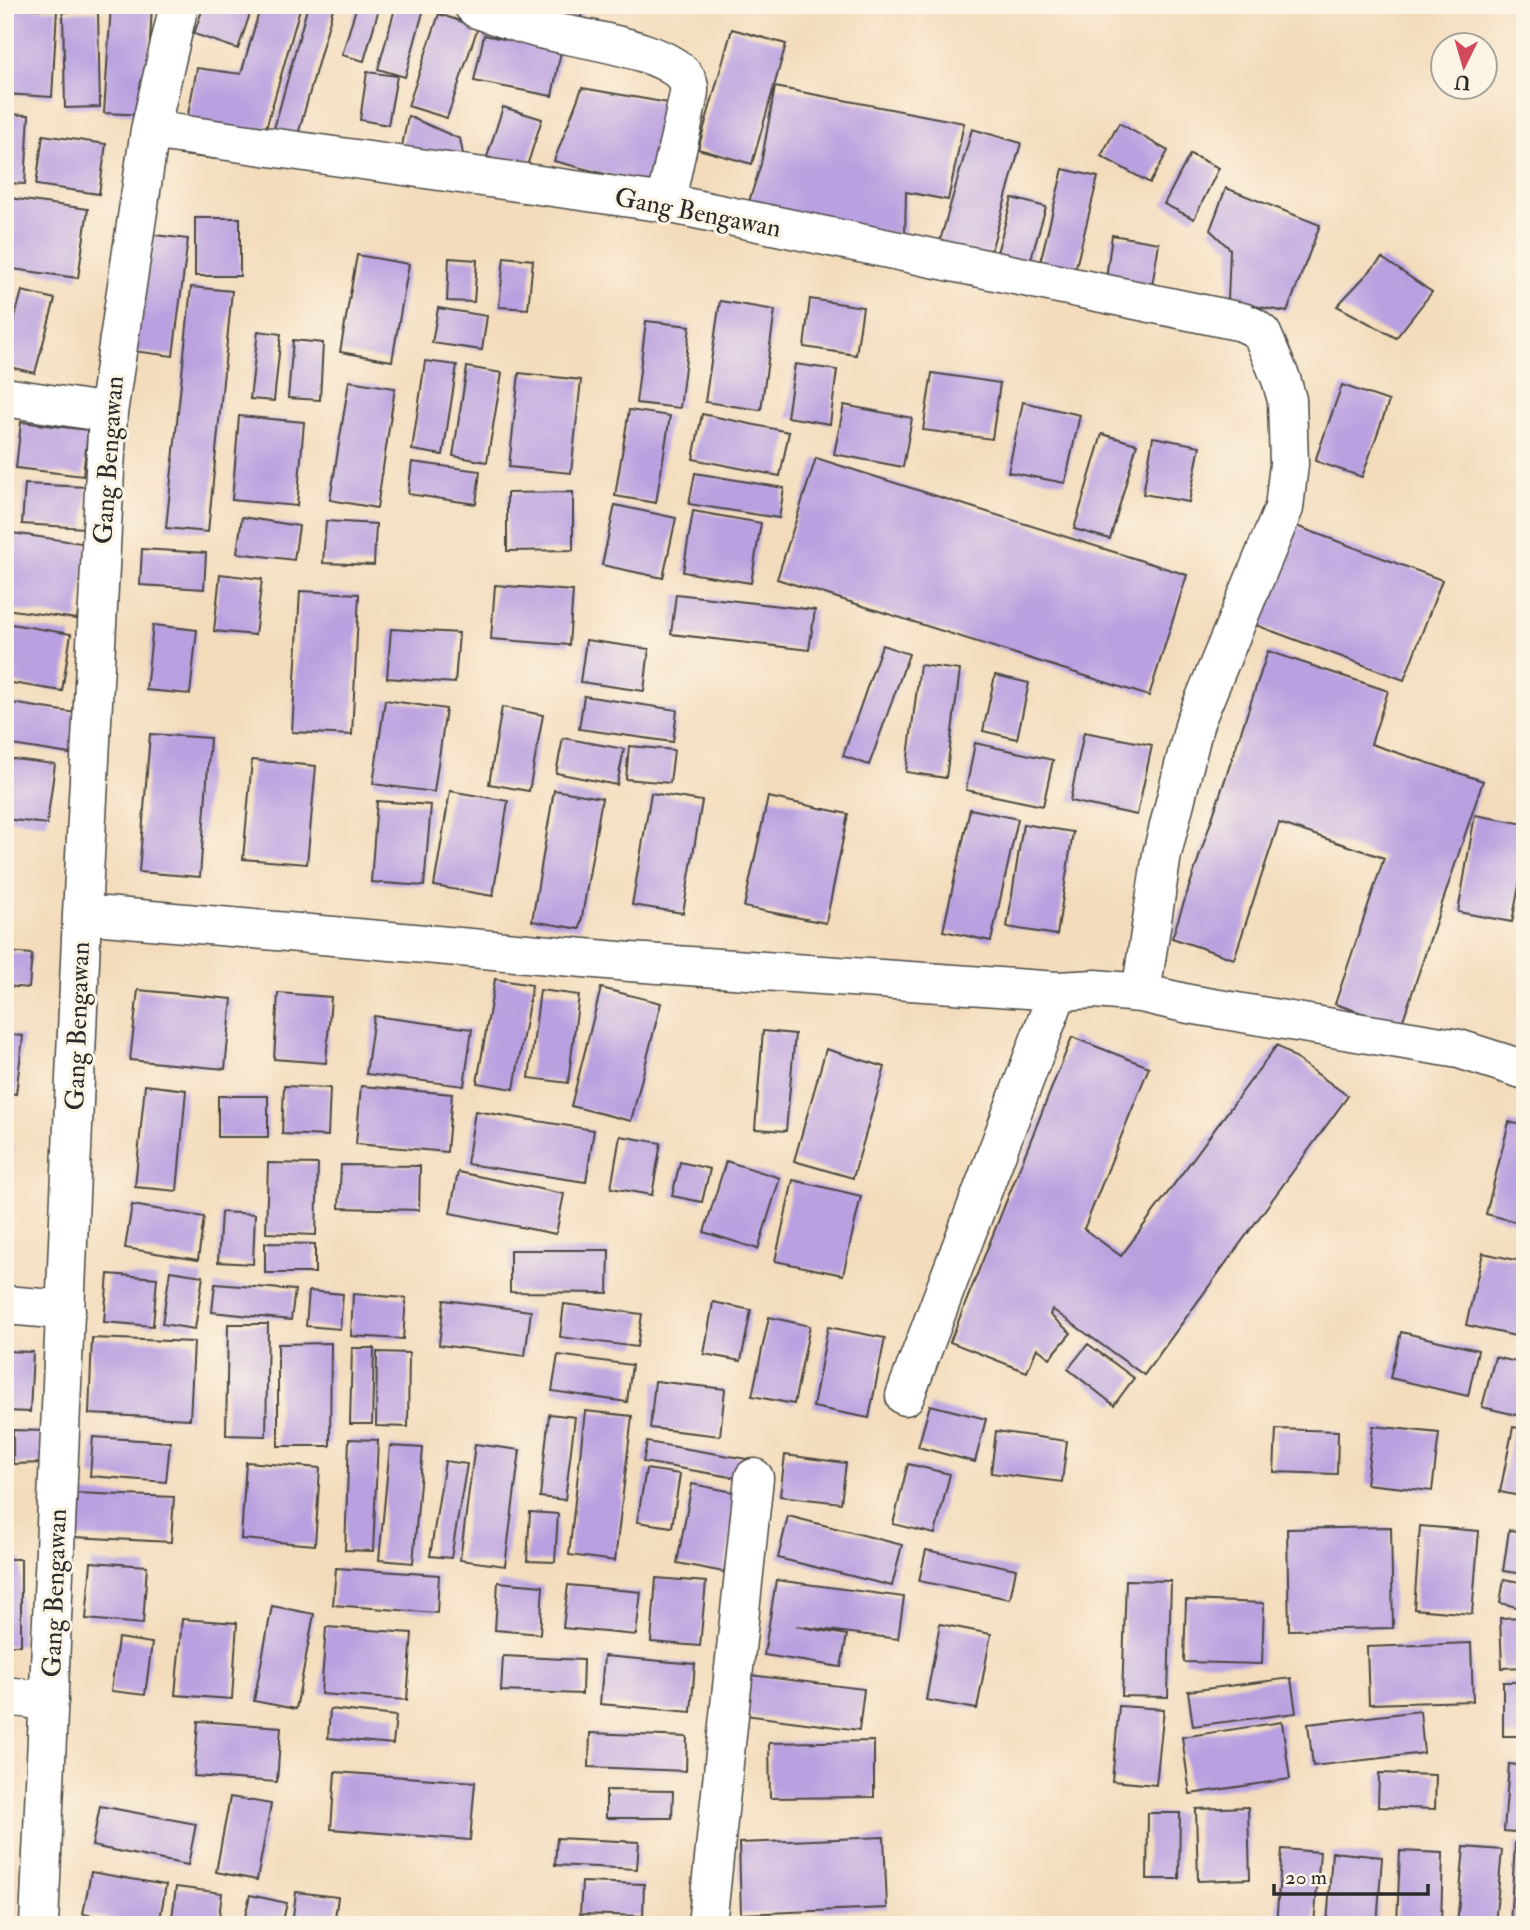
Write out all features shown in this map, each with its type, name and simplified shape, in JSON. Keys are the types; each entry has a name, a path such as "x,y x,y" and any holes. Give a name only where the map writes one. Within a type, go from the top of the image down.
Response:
{"street":[{"name":"Gang Bengawan","path":"39,1925 82,914 108,413 150,130 179,5"},
{"path":"473,5 477,9 542,30 621,46 664,59 677,66 686,77 689,87 666,203"},
{"name":"Gang Bengawan","path":"150,130 666,203 1241,322 1262,334 1287,401 1289,464 1284,508 1195,722 1162,855 1141,993"},
{"path":"5,397 108,413"},
{"path":"82,914 630,962 1058,991 1095,989 1141,993 1189,1004 1459,1048 1525,1070"},
{"path":"905,1396 1058,991"},
{"path":"5,1305 66,1310"},
{"path":"707,1925 754,1478"},
{"path":"5,1696 49,1701"}],"building":[{"path":"111,5 152,5 146,115 104,113"},
{"path":"204,5 253,5 238,49 194,34"},
{"path":"261,5 301,5 263,139 243,162 180,155 197,68 241,74"},
{"path":"308,5 334,5 296,142 272,136"},
{"path":"357,5 380,5 364,61 342,55"},
{"path":"396,5 425,5 405,77 378,69"},
{"path":"544,5 584,5 580,20 543,9"},
{"path":"5,7 57,10 52,97 5,94"},
{"path":"98,11 100,107 65,108 63,12"},
{"path":"439,14 478,27 447,118 408,106"},
{"path":"732,29 786,44 752,164 698,149"},
{"path":"484,35 561,51 552,96 474,81"},
{"path":"367,72 397,76 388,125 360,120"},
{"path":"775,87 964,123 948,200 906,192 905,235 746,211 761,164"},
{"path":"582,88 680,105 655,187 554,161"},
{"path":"503,107 542,119 526,169 487,157"},
{"path":"5,114 29,115 25,184 5,183"},
{"path":"408,116 460,139 463,154 401,151"},
{"path":"1119,123 1168,151 1150,183 1101,156"},
{"path":"972,129 1021,143 988,262 938,248"},
{"path":"43,135 106,144 99,194 36,185"},
{"path":"1190,154 1219,168 1194,219 1164,204"},
{"path":"1063,169 1098,177 1072,283 1037,275"},
{"path":"1226,188 1320,225 1287,312 1228,301 1230,249 1210,230"},
{"path":"9,198 88,209 78,278 5,268 5,223"},
{"path":"1012,198 1046,207 1028,269 995,260"},
{"path":"195,218 240,218 240,276 195,276"},
{"path":"147,234 188,239 173,356 132,351"},
{"path":"1112,235 1159,243 1152,286 1106,279"},
{"path":"357,255 409,264 392,361 340,352"},
{"path":"504,257 533,260 528,309 499,307"},
{"path":"449,258 477,260 474,302 447,301"},
{"path":"1382,258 1432,292 1396,338 1337,306"},
{"path":"191,287 232,291 208,532 166,528"},
{"path":"22,291 55,299 35,373 5,366 5,353"},
{"path":"810,299 863,307 856,355 804,347"},
{"path":"720,301 775,310 761,410 705,402"},
{"path":"438,308 487,316 482,350 432,343"},
{"path":"646,321 690,326 680,408 636,403"},
{"path":"258,331 281,334 274,401 250,399"},
{"path":"293,340 323,343 320,400 288,398"},
{"path":"425,361 457,365 443,455 412,450"},
{"path":"795,364 837,370 830,424 787,417"},
{"path":"467,367 502,373 487,462 453,456"},
{"path":"519,373 581,380 571,473 509,467"},
{"path":"932,373 1000,383 992,439 923,430"},
{"path":"349,381 395,388 377,508 330,500"},
{"path":"1342,385 1389,401 1362,477 1315,461"},
{"path":"1023,402 1080,415 1065,483 1008,472"},
{"path":"844,405 912,418 903,467 834,454"},
{"path":"629,410 670,416 656,503 615,496"},
{"path":"702,414 789,432 780,476 693,459"},
{"path":"239,416 304,422 297,506 232,500"},
{"path":"21,422 88,430 83,476 16,468"},
{"path":"1102,434 1137,444 1110,539 1074,529"},
{"path":"1153,437 1200,446 1189,502 1143,494"},
{"path":"816,458 1187,575 1149,696 777,579"},
{"path":"412,462 480,471 476,504 408,494"},
{"path":"695,473 784,488 779,518 689,504"},
{"path":"25,484 87,487 85,528 22,524"},
{"path":"573,492 573,550 507,551 507,493"},
{"path":"615,505 676,518 663,578 602,565"},
{"path":"693,511 761,523 751,583 683,572"},
{"path":"242,517 299,526 294,560 237,553"},
{"path":"326,521 376,524 374,565 323,563"},
{"path":"1291,524 1442,580 1404,680 1253,624"},
{"path":"5,532 88,544 77,619 5,609"},
{"path":"142,549 206,553 204,589 140,585"},
{"path":"220,574 262,579 255,635 214,631"},
{"path":"495,585 573,591 569,645 491,639"},
{"path":"300,591 359,594 352,735 292,732"},
{"path":"676,594 815,610 809,650 671,634"},
{"path":"5,623 71,634 62,691 5,682"},
{"path":"153,625 197,630 190,694 146,690"},
{"path":"391,629 459,633 455,683 387,678"},
{"path":"586,640 649,649 644,691 580,682"},
{"path":"882,645 909,654 869,765 843,756"},
{"path":"1268,651 1388,691 1371,744 1483,781 1401,1026 1335,1004 1384,858 1279,823 1234,959 1172,938"},
{"path":"920,665 960,670 946,778 906,772"},
{"path":"995,675 1029,683 1017,739 983,731"},
{"path":"584,696 677,710 673,742 579,729"},
{"path":"385,700 446,709 434,792 373,784"},
{"path":"5,702 76,713 70,754 5,744"},
{"path":"502,707 543,715 529,791 489,784"},
{"path":"1084,732 1152,745 1137,815 1070,801"},
{"path":"150,734 210,738 200,877 139,872"},
{"path":"563,738 624,749 617,785 556,773"},
{"path":"975,743 1053,760 1043,806 966,790"},
{"path":"629,746 674,750 670,783 626,779"},
{"path":"5,758 55,764 47,824 5,819"},
{"path":"252,760 316,766 307,864 243,859"},
{"path":"554,790 602,798 580,929 532,921"},
{"path":"450,791 508,801 493,896 434,886"},
{"path":"651,793 702,801 683,913 632,905"},
{"path":"768,797 848,814 826,923 744,907"},
{"path":"377,801 431,805 424,886 371,882"},
{"path":"970,809 1018,819 991,941 943,931"},
{"path":"1475,815 1525,824 1525,855 1512,922 1458,912"},
{"path":"1023,824 1073,832 1057,935 1007,927"},
{"path":"5,952 32,954 29,988 5,986"},
{"path":"495,979 532,985 514,1089 477,1083"},
{"path":"601,988 661,1003 631,1121 571,1106"},
{"path":"138,990 232,999 225,1069 130,1060"},
{"path":"540,990 579,995 568,1083 529,1078"},
{"path":"278,993 331,997 326,1063 274,1059"},
{"path":"374,1016 472,1029 464,1086 366,1074"},
{"path":"763,1031 795,1034 786,1131 755,1129"},
{"path":"5,1034 23,1036 16,1094 5,1092"},
{"path":"1072,1037 1149,1067 1084,1229 1121,1256 1277,1045 1348,1096 1144,1375 1052,1309 1050,1315 1071,1333 1050,1358 1037,1348 1027,1372 950,1342"},
{"path":"826,1049 885,1067 853,1178 794,1161"},
{"path":"145,1085 186,1090 177,1191 135,1187"},
{"path":"284,1086 330,1088 328,1136 282,1134"},
{"path":"361,1086 452,1094 447,1152 356,1144"},
{"path":"218,1096 268,1096 268,1137 218,1137"},
{"path":"475,1111 594,1130 586,1182 467,1164"},
{"path":"1509,1122 1525,1126 1525,1224 1486,1214"},
{"path":"620,1136 661,1143 652,1195 611,1188"},
{"path":"5,1143 13,1144 9,1196 5,1196"},
{"path":"726,1161 780,1178 758,1249 704,1232"},
{"path":"680,1162 710,1169 702,1202 672,1196"},
{"path":"268,1163 318,1164 316,1235 266,1233"},
{"path":"341,1165 420,1166 419,1210 339,1208"},
{"path":"458,1172 564,1194 556,1234 450,1213"},
{"path":"793,1180 861,1196 843,1275 775,1261"},
{"path":"132,1205 204,1217 198,1260 125,1248"},
{"path":"221,1212 255,1214 253,1264 218,1262"},
{"path":"265,1243 315,1244 315,1273 265,1273"},
{"path":"510,1250 609,1250 608,1293 510,1292"},
{"path":"1483,1253 1525,1262 1525,1315 1520,1337 1466,1325"},
{"path":"170,1271 203,1276 195,1329 162,1324"},
{"path":"108,1274 157,1278 153,1326 104,1322"},
{"path":"215,1284 295,1290 291,1320 212,1312"},
{"path":"309,1291 343,1294 340,1329 306,1326"},
{"path":"353,1294 406,1298 403,1339 351,1336"},
{"path":"444,1300 531,1311 525,1356 439,1345"},
{"path":"713,1302 751,1310 741,1361 704,1354"},
{"path":"564,1304 642,1314 637,1347 560,1337"},
{"path":"769,1317 810,1326 794,1404 752,1396"},
{"path":"228,1324 268,1324 266,1436 226,1435"},
{"path":"828,1327 885,1338 869,1418 813,1407"},
{"path":"1401,1332 1478,1350 1468,1396 1390,1378"},
{"path":"92,1338 194,1342 190,1419 89,1414"},
{"path":"331,1343 330,1446 278,1446 278,1344"},
{"path":"1088,1344 1134,1378 1114,1405 1068,1369"},
{"path":"352,1348 374,1348 372,1424 350,1424"},
{"path":"5,1351 33,1352 30,1412 5,1411"},
{"path":"377,1352 409,1353 408,1427 376,1426"},
{"path":"558,1355 632,1365 627,1402 552,1391"},
{"path":"1495,1357 1525,1364 1525,1417 1482,1407"},
{"path":"655,1381 725,1389 720,1436 650,1428"},
{"path":"930,1405 986,1419 975,1462 918,1447"},
{"path":"585,1411 632,1416 615,1561 569,1555"},
{"path":"549,1414 575,1417 565,1500 540,1497"},
{"path":"1373,1426 1439,1433 1432,1491 1366,1484"},
{"path":"1513,1427 1525,1429 1525,1497 1500,1492"},
{"path":"1276,1429 1338,1431 1337,1474 1274,1472"},
{"path":"13,1430 44,1431 45,1463 13,1464"},
{"path":"996,1431 1067,1441 1062,1482 991,1473"},
{"path":"93,1437 170,1442 166,1482 90,1476"},
{"path":"349,1439 378,1440 373,1551 345,1550"},
{"path":"647,1442 747,1459 743,1479 643,1462"},
{"path":"475,1444 520,1450 505,1566 460,1560"},
{"path":"390,1446 423,1448 413,1563 379,1560"},
{"path":"785,1455 846,1463 841,1503 780,1496"},
{"path":"445,1461 467,1464 451,1558 430,1556"},
{"path":"246,1462 320,1468 315,1545 241,1539"},
{"path":"908,1464 950,1474 935,1534 893,1524"},
{"path":"646,1469 680,1474 672,1527 637,1522"},
{"path":"692,1484 739,1493 724,1572 677,1563"},
{"path":"75,1493 174,1497 171,1542 73,1537"},
{"path":"530,1512 558,1514 555,1562 527,1561"},
{"path":"788,1516 902,1545 892,1586 778,1558"},
{"path":"1420,1526 1479,1531 1472,1614 1414,1609"},
{"path":"1391,1527 1393,1628 1289,1630 1287,1529"},
{"path":"1509,1530 1525,1532 1525,1574 1503,1571"},
{"path":"926,1550 1016,1569 1010,1599 919,1581"},
{"path":"5,1559 21,1559 21,1645 5,1645"},
{"path":"91,1562 147,1566 143,1624 86,1619"},
{"path":"336,1568 439,1575 437,1613 333,1605"},
{"path":"656,1578 706,1582 700,1646 651,1642"},
{"path":"1504,1579 1525,1583 1525,1609 1500,1603"},
{"path":"776,1580 904,1597 898,1639 796,1626 847,1635 841,1667 764,1655"},
{"path":"1126,1580 1171,1581 1168,1697 1122,1696"},
{"path":"498,1582 543,1586 540,1634 495,1630"},
{"path":"568,1585 641,1592 636,1635 563,1628"},
{"path":"1186,1600 1264,1603 1262,1664 1184,1662"},
{"path":"272,1606 314,1614 296,1709 254,1701"},
{"path":"1525,1617 1525,1667 1502,1668 1500,1618"},
{"path":"182,1619 237,1623 232,1699 175,1695"},
{"path":"940,1624 991,1634 977,1709 926,1700"},
{"path":"326,1627 412,1633 407,1700 321,1694"},
{"path":"118,1638 152,1643 145,1695 111,1691"},
{"path":"1471,1643 1473,1701 1369,1704 1367,1647"},
{"path":"503,1656 583,1660 582,1694 501,1691"},
{"path":"604,1656 695,1664 691,1712 600,1704"},
{"path":"742,1674 864,1689 859,1730 737,1714"},
{"path":"1291,1678 1296,1713 1193,1726 1188,1691"},
{"path":"1503,1682 1525,1682 1525,1736 1503,1736"},
{"path":"1119,1706 1164,1709 1156,1785 1112,1781"},
{"path":"330,1709 396,1716 393,1744 328,1738"},
{"path":"1420,1711 1424,1753 1313,1766 1308,1724"},
{"path":"198,1721 281,1727 277,1782 194,1776"},
{"path":"1282,1722 1290,1779 1190,1794 1182,1737"},
{"path":"590,1733 687,1737 686,1771 589,1767"},
{"path":"874,1741 874,1797 770,1798 769,1743"},
{"path":"1509,1764 1525,1766 1525,1833 1504,1831"},
{"path":"335,1772 475,1782 470,1840 331,1829"},
{"path":"1379,1773 1436,1775 1435,1809 1378,1807"},
{"path":"606,1790 673,1791 672,1818 606,1818"},
{"path":"230,1797 271,1804 257,1880 216,1872"},
{"path":"100,1806 196,1824 188,1865 92,1846"},
{"path":"1248,1807 1250,1879 1198,1881 1196,1809"},
{"path":"1148,1813 1180,1813 1179,1879 1147,1879"},
{"path":"884,1837 887,1908 741,1914 739,1843"},
{"path":"557,1838 639,1842 637,1869 555,1865"},
{"path":"1515,1843 1525,1844 1525,1925 1510,1925"},
{"path":"1464,1847 1502,1850 1495,1925 1457,1925"},
{"path":"1282,1849 1320,1852 1314,1925 1276,1925"},
{"path":"1400,1851 1443,1853 1441,1925 1397,1925"},
{"path":"1332,1852 1382,1857 1377,1925 1327,1925"},
{"path":"91,1872 166,1885 159,1925 83,1914"},
{"path":"582,1882 644,1884 643,1916 580,1914"},
{"path":"176,1887 222,1893 218,1925 171,1925"},
{"path":"296,1892 338,1897 334,1925 292,1925"},
{"path":"250,1895 287,1903 282,1925 243,1925"}]}
